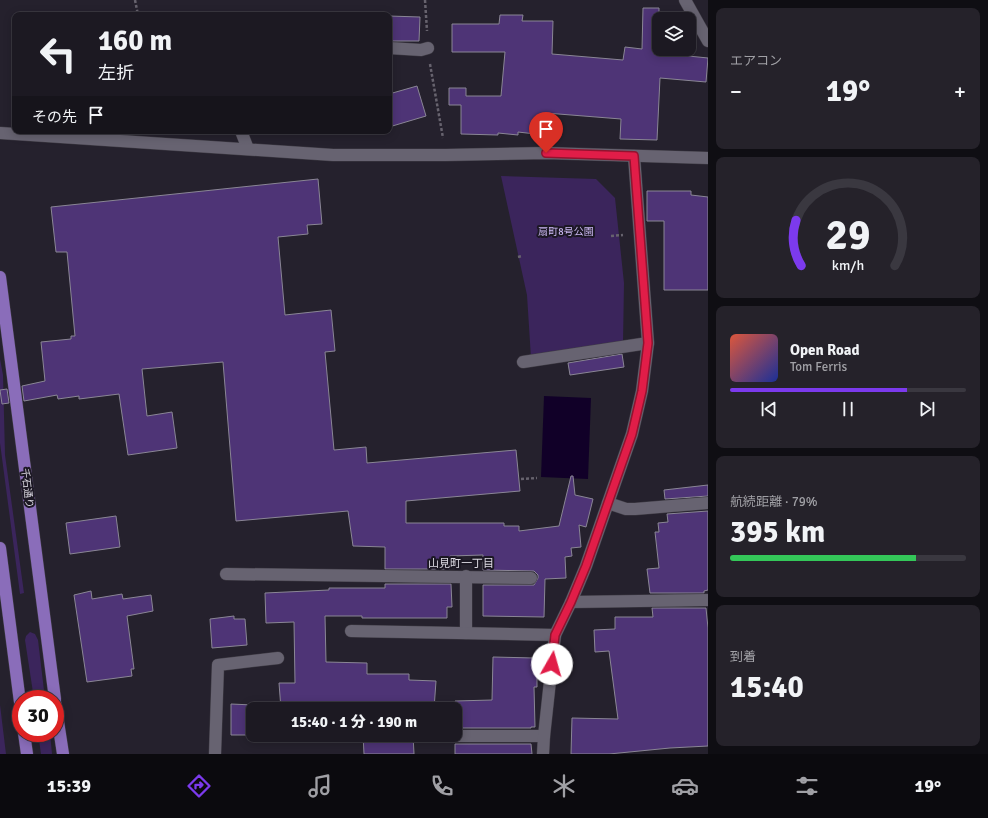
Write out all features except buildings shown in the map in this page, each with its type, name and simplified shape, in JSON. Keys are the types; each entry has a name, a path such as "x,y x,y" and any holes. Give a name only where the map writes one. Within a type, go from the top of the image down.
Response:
{"main road":[{"name":"千石通り","path":"0,277 54,690"},
{"path":"0,548 18,690"},
{"path":"25,742 27,754"},
{"name":"千石通り","path":"61,742 63,754"}],"street":[{"path":"685,0 708,41"},
{"path":"392,48 421,50 428,48"},
{"path":"0,133 12,134"},
{"path":"16,134 333,154 446,155 546,153 708,158"},
{"path":"242,134 248,149"},
{"path":"543,754 555,635 586,566 632,434 642,391 648,343 634,156"},
{"path":"523,362 648,343"},
{"path":"608,503 635,509 708,503"},
{"path":"226,574 531,578"},
{"path":"466,576 466,633"},
{"path":"571,602 708,600"},
{"path":"351,631 555,635"},
{"path":"215,754 218,665 278,658"},
{"path":"462,736 544,736"}],"path":[{"path":"135,0 137,12"},
{"path":"425,0 428,48 446,155"},
{"path":"518,257 522,256"},
{"path":"521,479 537,478"}],"green space":[{"name":"扇町8号公園","path":"501,176 596,179 615,198 624,283 623,343 531,358 527,295"},
{"path":"0,359 3,375 5,455 24,593 20,594 0,443"},
{"path":"30,632 35,634 38,640 44,690 33,690 25,640 26,636"},
{"path":"0,705 6,754 0,754"},
{"path":"39,742 51,742 52,754 41,754"}],"shaded area":[{"path":"544,396 591,398 588,479 541,477"}],"district":[{"name":"山見町一丁目","path":"461,563"}],"route":[{"path":"546,153 634,156 648,343 642,391 632,434 586,566 555,635 552,664"}]}
